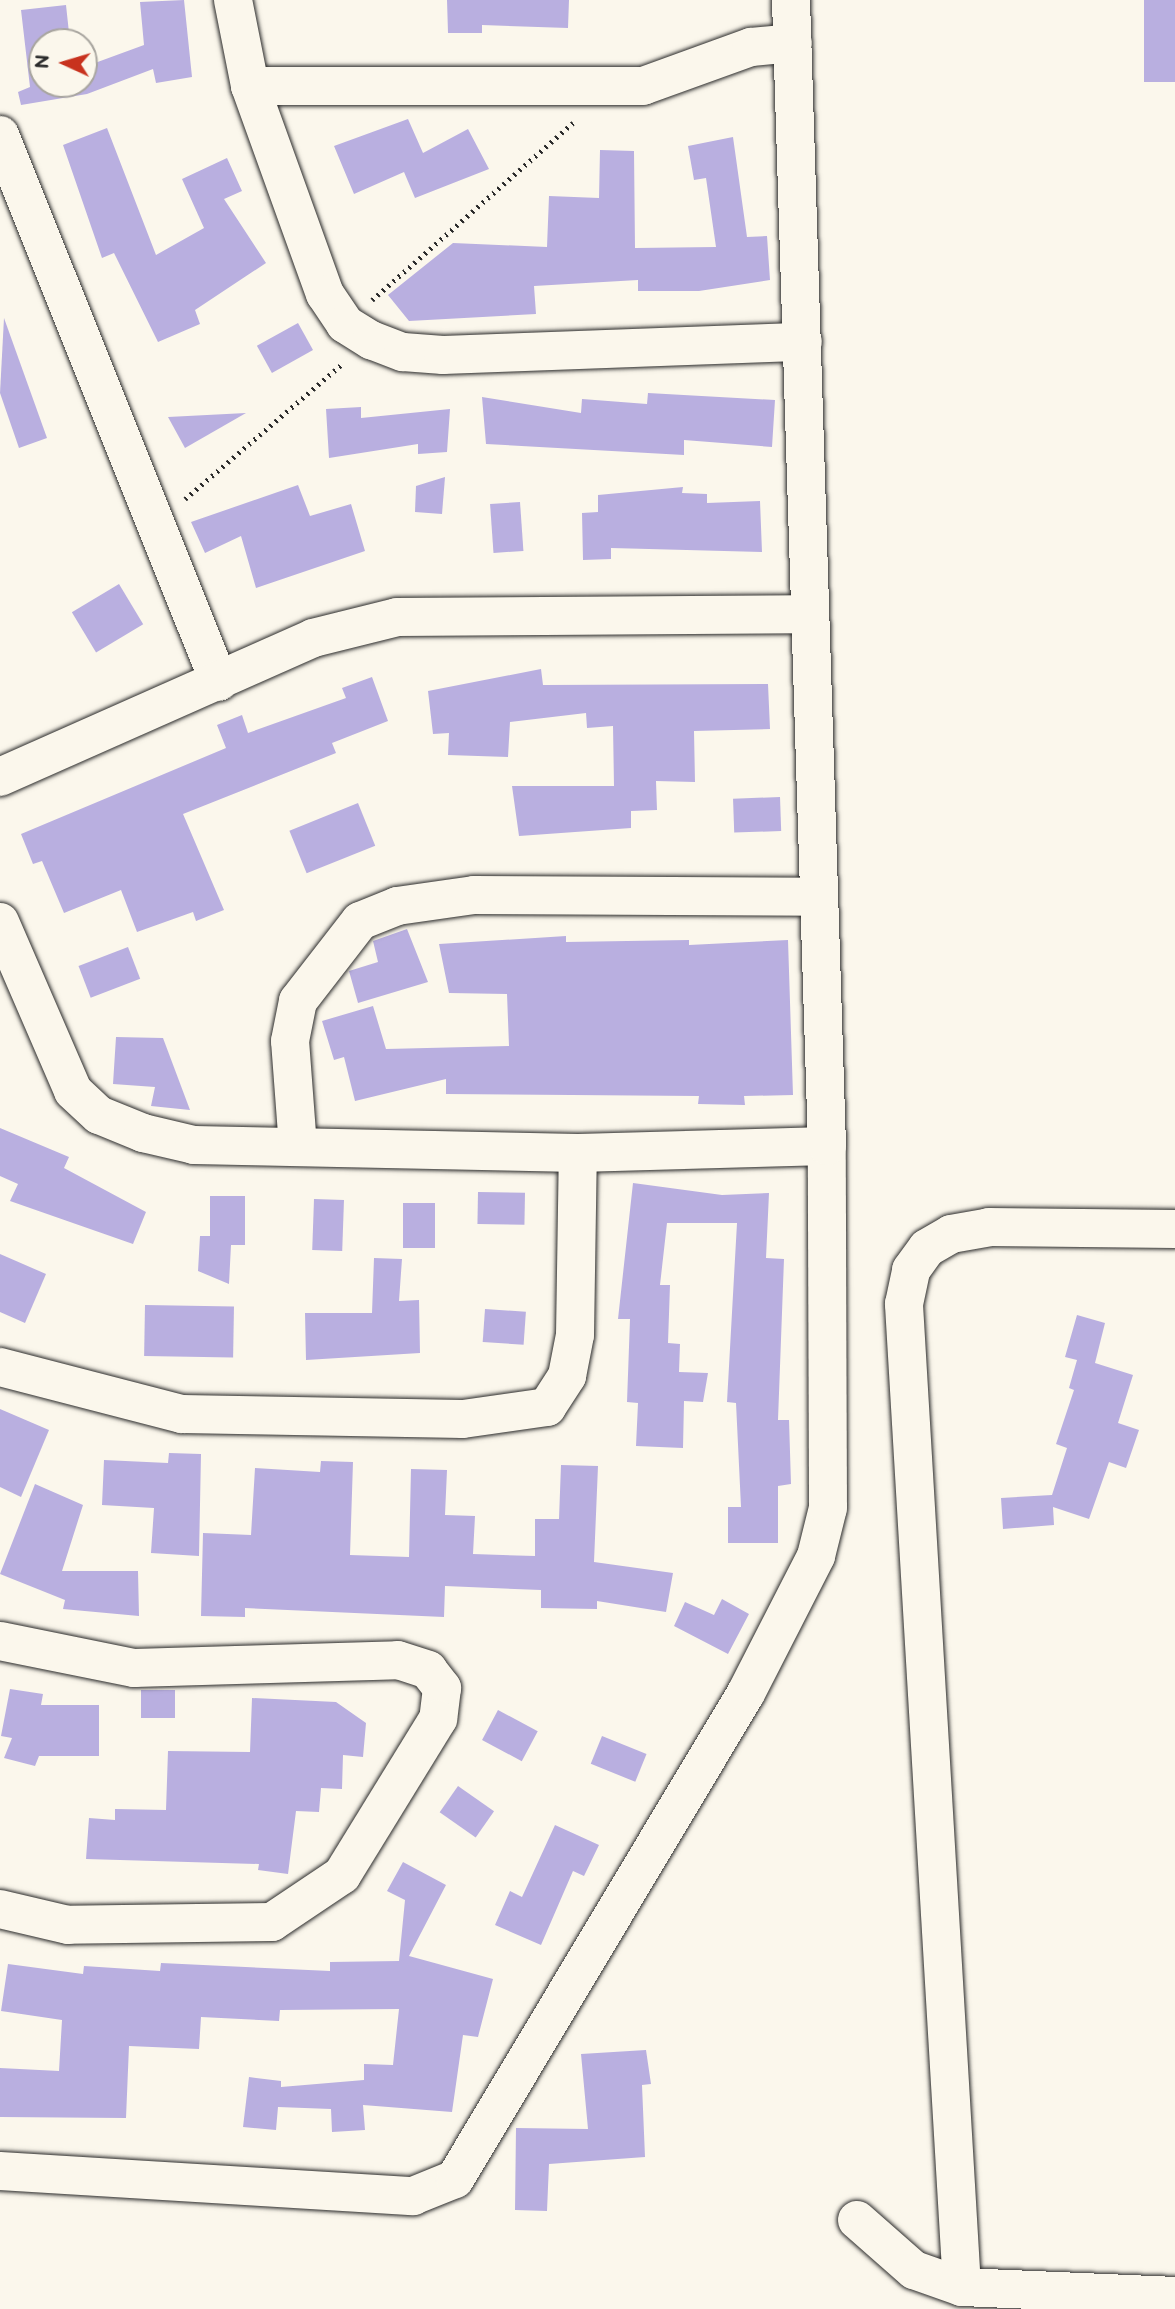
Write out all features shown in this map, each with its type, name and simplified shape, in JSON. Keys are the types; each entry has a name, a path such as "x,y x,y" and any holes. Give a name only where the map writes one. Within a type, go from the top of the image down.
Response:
{"street":[{"path":"233,0 250,86 325,294 358,332 403,352 443,355 803,342"},
{"path":"0,2171 413,2196 455,2179 746,1693 816,1556 828,1508 827,1146 792,0"},
{"path":"250,86 643,86 751,47 793,43"},
{"path":"0,135 219,682"},
{"path":"0,776 219,682 313,638 397,617 809,614"},
{"path":"298,1147 290,1041 298,1001 360,920 397,906 474,895 819,897"},
{"path":"0,922 73,1091 99,1115 194,1145 579,1153 827,1146"},
{"path":"0,1367 182,1414 463,1419 547,1407 567,1376 575,1335 579,1153"},
{"path":"962,2287 904,1304 911,1270 928,1248 951,1234 989,1227 1175,1229"},
{"path":"0,1641 134,1668 398,1660 428,1670 442,1688 438,1719 342,1875 272,1922 68,1925 0,1909"},
{"path":"857,2220 914,2270 962,2287 1175,2296"}],"path":[{"path":"156,523 614,87"}],"building":[{"path":"184,0 192,77 156,83 153,69 98,90 98,62 144,45 140,2"},
{"path":"447,0 569,0 568,28 482,25 482,33 448,33"},
{"path":"1144,0 1175,0 1175,82 1144,82"},
{"path":"66,5 68,28 28,28 28,70 21,10"},
{"path":"28,88 28,98 63,98 21,105 18,92"},
{"path":"408,119 423,153 468,129 489,169 415,198 404,172 354,194 334,146"},
{"path":"107,128 156,255 204,228 182,179 227,158 242,191 224,199 266,263 195,310 200,324 158,342 114,253 102,258 63,145"},
{"path":"733,137 747,237 767,236 770,280 699,291 638,291 638,280 534,286 536,314 409,321 388,295 453,243 547,247 549,196 599,198 600,150 634,151 635,248 716,247 706,178 694,180 688,146"},
{"path":"4,318 47,438 19,448 0,393"},
{"path":"298,323 313,350 272,373 257,346"},
{"path":"648,393 775,400 772,447 684,440 684,455 486,444 482,397 581,413 582,399 647,404"},
{"path":"361,407 361,418 450,409 447,452 418,454 418,444 329,458 326,409"},
{"path":"246,413 185,448 168,417"},
{"path":"445,477 442,514 415,512 416,486"},
{"path":"298,485 310,516 351,504 365,551 256,588 241,536 205,553 191,522"},
{"path":"683,487 682,493 707,494 707,503 760,501 762,552 611,548 611,559 583,560 582,513 598,512 598,495"},
{"path":"520,502 523,551 493,553 490,504"},
{"path":"119,584 143,624 96,653 72,612"},
{"path":"541,669 543,685 768,684 770,729 694,731 695,782 656,781 657,810 631,811 631,828 519,836 512,786 614,786 613,726 587,728 586,713 510,722 508,757 448,755 449,733 433,734 428,691"},
{"path":"372,677 388,721 332,743 336,753 183,814 224,910 196,921 193,912 137,932 121,890 64,913 42,861 33,864 21,834 226,748 217,725 242,715 248,733 346,698 342,688"},
{"path":"780,797 781,831 734,833 733,799"},
{"path":"358,803 375,846 307,873 289,831"},
{"path":"407,929 428,982 358,1003 349,971 378,962 373,941"},
{"path":"566,936 566,942 689,940 689,945 788,940 793,1095 744,1096 745,1105 698,1104 699,1096 446,1094 446,1079 355,1101 344,1057 334,1060 322,1021 373,1006 386,1049 509,1046 507,994 449,993 439,944"},
{"path":"128,947 140,979 91,998 79,966"},
{"path":"116,1037 163,1038 190,1110 151,1106 155,1087 113,1084"},
{"path":"0,1128 69,1157 64,1168 146,1212 133,1244 10,1201 18,1184 0,1176"},
{"path":"633,1183 722,1195 769,1193 766,1258 784,1259 778,1420 789,1420 791,1484 778,1486 778,1543 728,1543 728,1507 741,1507 736,1403 727,1402 737,1223 667,1223 660,1285 670,1285 668,1343 680,1344 679,1372 708,1373 703,1402 684,1401 683,1448 636,1446 638,1403 627,1402 630,1319 618,1319"},
{"path":"478,1192 525,1193 524,1225 477,1224"},
{"path":"210,1196 245,1196 245,1245 231,1245 229,1284 198,1271 200,1236 210,1236"},
{"path":"314,1199 344,1200 342,1251 312,1250"},
{"path":"403,1203 435,1203 435,1248 403,1248"},
{"path":"0,1254 46,1274 25,1323 0,1312"},
{"path":"374,1258 402,1259 399,1301 419,1300 420,1353 306,1360 305,1313 372,1313"},
{"path":"145,1305 234,1307 233,1358 144,1356"},
{"path":"485,1309 526,1312 524,1345 483,1342"},
{"path":"1077,1315 1105,1323 1095,1363 1133,1375 1118,1423 1139,1430 1126,1468 1109,1462 1089,1519 1053,1507 1054,1525 1003,1529 1001,1498 1052,1495 1067,1448 1056,1444 1074,1390 1069,1388 1077,1360 1065,1357"},
{"path":"0,1409 49,1430 21,1497 0,1487"},
{"path":"169,1453 201,1454 199,1556 151,1553 154,1508 102,1505 104,1460 168,1463"},
{"path":"321,1461 353,1462 350,1555 409,1557 411,1469 447,1470 445,1515 475,1516 473,1554 535,1556 535,1519 559,1519 561,1465 598,1466 594,1562 673,1573 666,1612 597,1601 597,1609 541,1608 541,1590 445,1586 444,1617 245,1608 245,1617 201,1616 203,1533 251,1535 255,1468 320,1472"},
{"path":"35,1484 83,1505 62,1571 138,1571 139,1616 63,1609 65,1600 0,1574"},
{"path":"722,1599 749,1614 728,1654 674,1626 685,1602 714,1615"},
{"path":"10,1689 43,1694 41,1705 99,1705 99,1756 39,1756 35,1766 4,1758 12,1738 1,1736"},
{"path":"141,1690 175,1690 175,1718 141,1718"},
{"path":"252,1698 336,1702 366,1723 363,1757 343,1755 342,1789 321,1788 319,1812 296,1811 288,1874 258,1870 259,1864 86,1859 89,1818 115,1820 115,1809 166,1810 168,1751 250,1752"},
{"path":"498,1710 538,1731 522,1761 482,1740"},
{"path":"602,1736 647,1754 635,1782 591,1764"},
{"path":"458,1786 494,1811 476,1837 440,1812"},
{"path":"555,1825 599,1845 584,1876 573,1871 541,1945 495,1925 510,1891 522,1897"},
{"path":"403,1862 446,1885 409,1956 493,1979 478,2037 463,2035 452,2112 363,2105 365,2130 332,2132 331,2109 278,2107 276,2130 243,2127 249,2077 281,2081 281,2087 364,2080 364,2064 393,2065 399,2009 280,2010 279,2021 201,2017 199,2049 129,2046 126,2118 0,2117 0,2068 59,2071 62,2020 1,2011 8,1964 83,1974 84,1966 160,1971 161,1963 330,1971 330,1962 399,1961 405,1900 387,1891"},
{"path":"646,2050 651,2084 642,2085 645,2157 549,2164 547,2211 515,2210 516,2128 588,2129 581,2054"}]}
